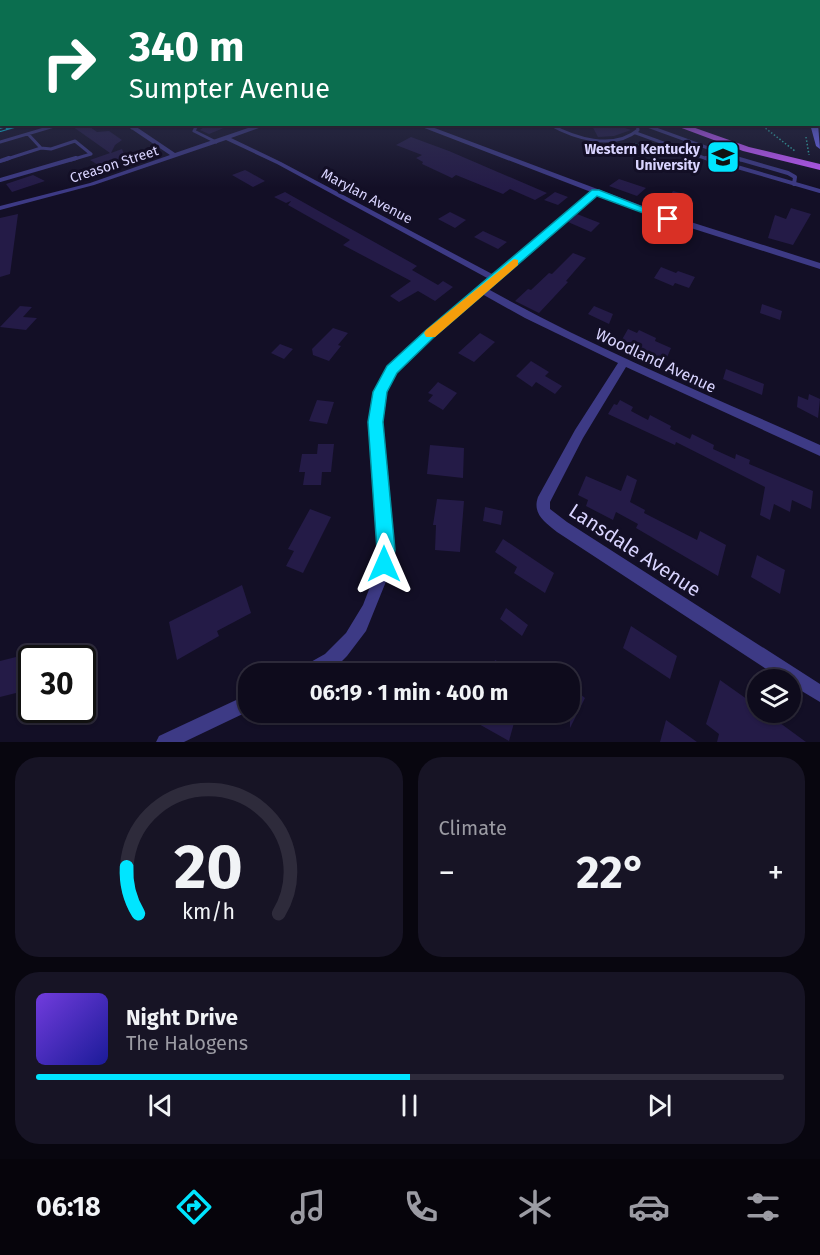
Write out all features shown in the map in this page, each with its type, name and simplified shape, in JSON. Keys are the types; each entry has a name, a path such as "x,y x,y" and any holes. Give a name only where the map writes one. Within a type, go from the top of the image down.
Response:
{"main road":[{"path":"681,126 746,149 820,167"}],"street":[{"path":"130,126 175,156"},
{"name":"Creason Street","path":"0,208 60,194 258,126"},
{"path":"422,126 709,232 819,263"},
{"path":"818,134 820,146"},
{"name":"Marylan Avenue","path":"226,138 279,163 495,279"},
{"path":"326,663 332,660 348,641 369,606 384,564 386,550 375,436 382,386 392,370 421,342 596,192"},
{"name":"Woodland Avenue","path":"482,290 528,316 624,362 820,451"},
{"name":"Lansdale Avenue","path":"624,362 594,408 543,501 544,512 562,527 820,694"},
{"path":"165,742 238,707"}],"lane":[{"path":"0,142 54,126"},
{"path":"200,126 194,131 216,142"},
{"path":"553,126 573,136 599,140 619,139 636,133 716,162 820,191"},
{"path":"636,133 637,126"},
{"path":"647,126 718,153 793,175 794,184"},
{"path":"28,134 41,148"},
{"path":"0,161 41,148 51,149 75,141 91,154 0,180"}],"path":[{"path":"763,126 797,153"},
{"path":"805,129 809,154 806,158"},
{"path":"599,140 628,144"},
{"path":"619,144 631,150 644,154 652,151 633,143 629,144 631,150"}],"building":[{"path":"72,126 89,126 97,132 109,131 122,140 115,145 111,153 122,149 125,157 100,166 90,160 110,153"},
{"path":"205,126 229,126 209,134 200,130"},
{"path":"592,126 622,126 631,130 614,136 598,137"},
{"path":"411,137 547,193 535,200 510,189 503,194 456,175 452,178 422,164 423,162 416,158 422,155 396,145"},
{"path":"245,170 265,181 253,187 232,175"},
{"path":"33,175 45,181 12,192 6,184"},
{"path":"619,179 646,188 637,196 609,186"},
{"path":"673,191 684,194 681,199 686,200 679,210 664,205"},
{"path":"285,192 417,266 412,270 438,285 443,281 453,287 435,301 418,291 399,302 390,296 411,281 343,245 350,240 288,205 291,201 286,203 274,197"},
{"path":"555,192 568,197 558,205 544,200"},
{"path":"791,208 811,214 793,245 768,238 775,215 786,219"},
{"path":"450,212 466,220 455,228 438,219"},
{"path":"18,214 10,274 0,277 0,218"},
{"path":"577,214 600,223 591,232 568,222"},
{"path":"483,231 507,242 498,249 474,237"},
{"path":"573,253 586,258 566,281 568,282 539,313 515,301 549,273 552,274"},
{"path":"661,267 695,277 689,288 675,283 673,286 654,278"},
{"path":"762,304 782,311 780,320 760,313"},
{"path":"20,306 32,307 23,317 37,318 26,330 0,327"},
{"path":"594,306 613,314 609,324 588,314"},
{"path":"333,328 348,333 338,345 341,346 329,361 313,355 312,349"},
{"path":"628,329 637,333 639,330 671,348 665,362 620,343"},
{"path":"480,333 495,342 474,362 458,353"},
{"path":"280,344 293,349 284,359 271,353"},
{"path":"531,361 549,372 545,376 562,386 555,394 536,382 532,387 516,376"},
{"path":"726,369 764,384 762,395 723,379"},
{"path":"438,382 457,393 443,410 428,401 433,395 428,393"},
{"path":"809,394 820,399 818,418 797,407 798,396 808,400"},
{"path":"317,400 334,402 327,424 309,421"},
{"path":"620,400 633,407 631,411 648,420 650,415 690,439 692,434 714,445 713,449 735,459 736,454 750,460 749,464 813,491 811,509 792,500 790,512 774,504 770,520 760,515 765,487 676,442 675,445 608,414 614,404 617,405"},
{"path":"318,444 334,444 331,472 322,472 321,485 303,485 305,472 299,472 302,454 317,454"},
{"path":"430,445 464,448 463,478 427,474"},
{"path":"627,475 637,480 630,502 645,510 644,513 697,540 700,531 726,545 718,576 636,528 638,524 616,512 613,520 586,506 588,500 578,495 586,476 621,491"},
{"path":"437,499 464,501 460,552 435,550 436,525 433,525"},
{"path":"485,507 503,511 501,525 483,521"},
{"path":"310,509 331,517 303,573 286,566 294,551 288,549"},
{"path":"503,539 554,573 545,593 514,573 517,567 495,552"},
{"path":"757,555 785,570 780,594 751,577"},
{"path":"242,585 251,613 217,631 219,636 177,660 169,622"},
{"path":"506,608 528,625 522,636 500,619"},
{"path":"631,626 677,656 670,679 623,648"},
{"path":"18,656 18,692 0,697 0,661"},
{"path":"720,680 747,699 747,723 780,723 806,742 717,742 719,734 706,724"},
{"path":"580,694 585,698 580,708"},
{"path":"666,720 697,742 660,742"},
{"path":"477,723 514,723 509,741"}],"railway":[{"path":"0,130 14,126"}],"slow traffic":[{"path":"430,333 514,263"}],"place":[{"name":"Western Kentucky University","path":"723,157"}],"route":[{"path":"384,564 386,550 375,436 380,392 392,370 429,335 596,192 668,219"}]}
